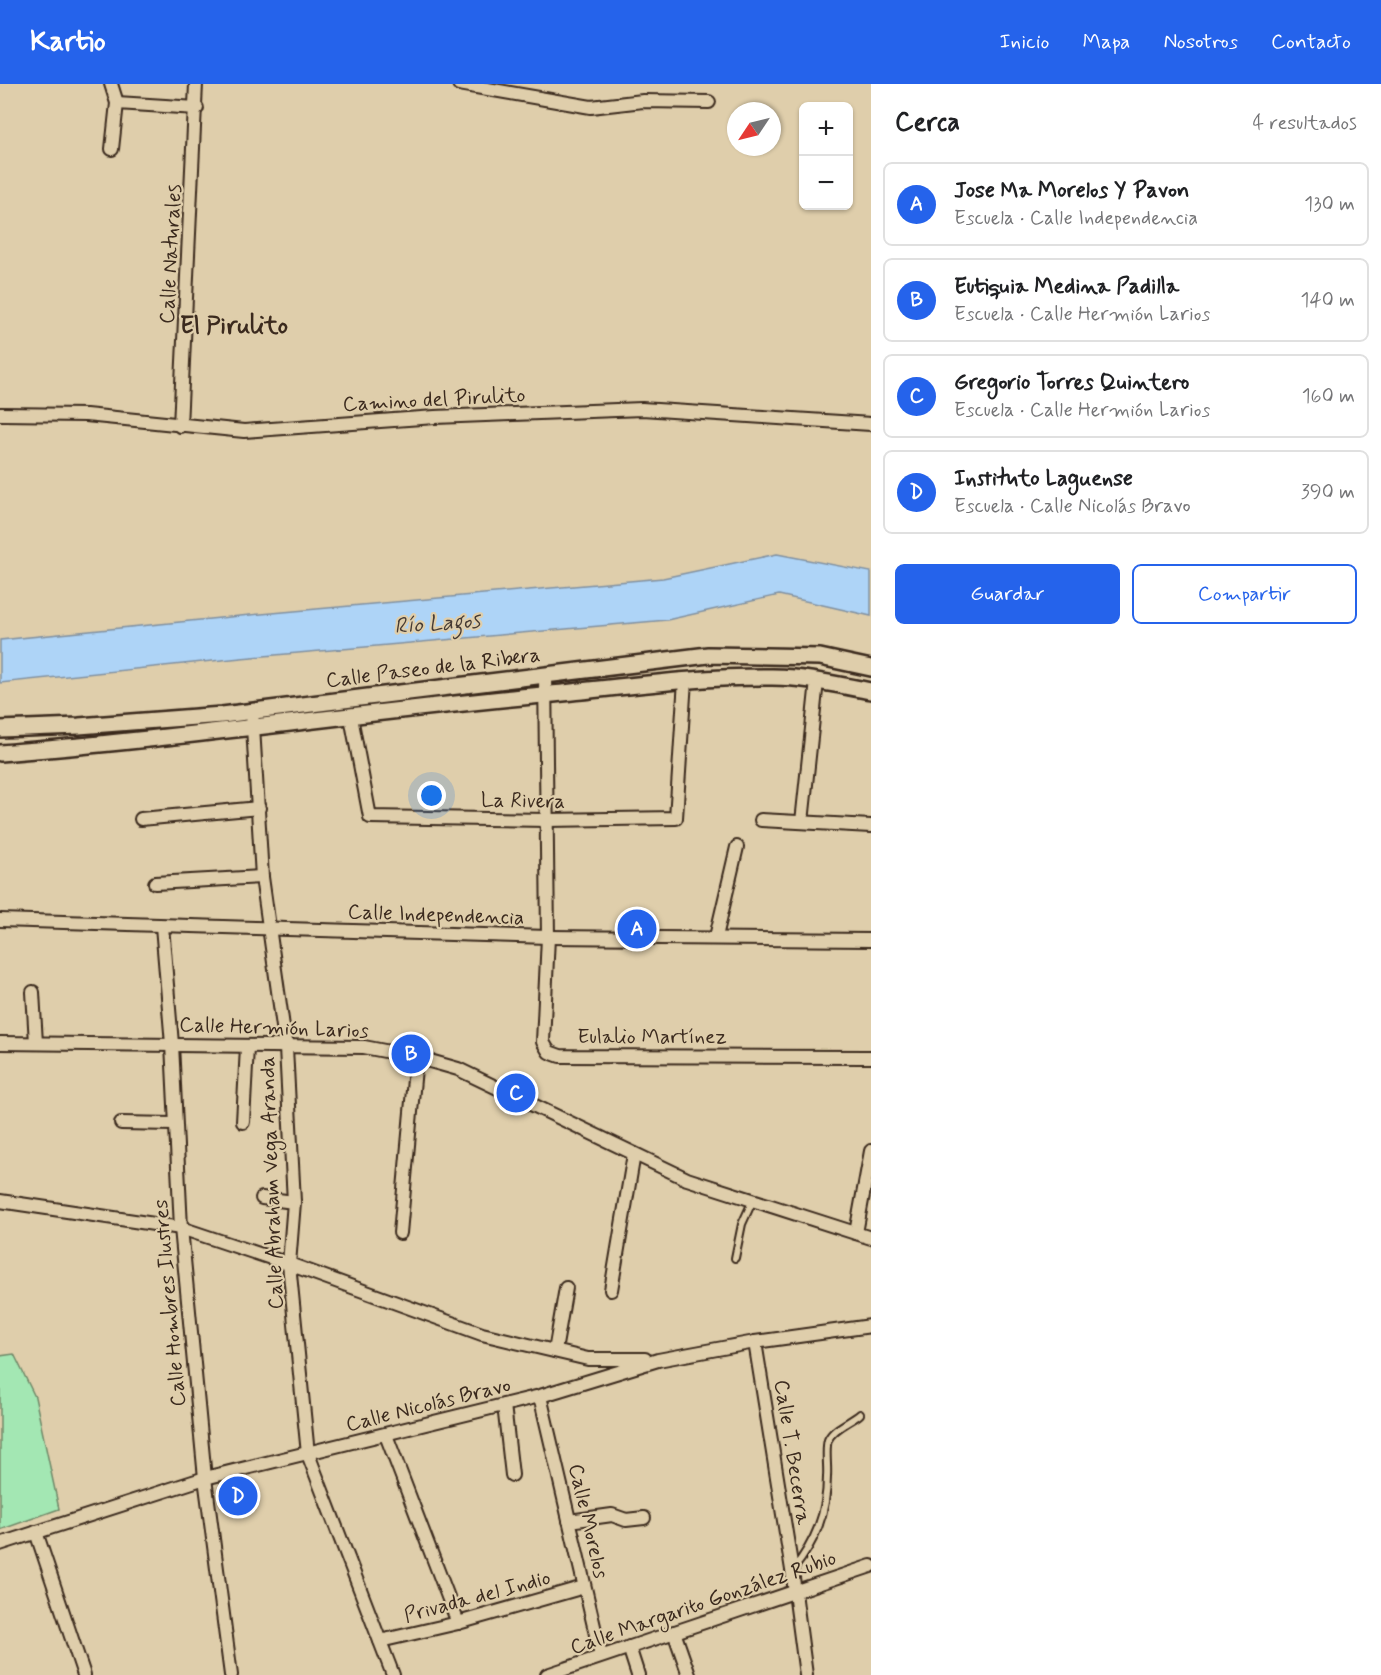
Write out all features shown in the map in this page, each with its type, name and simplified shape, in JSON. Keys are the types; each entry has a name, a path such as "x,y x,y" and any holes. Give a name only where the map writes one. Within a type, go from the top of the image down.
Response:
{"street":[{"path":"111,84 117,103 112,149"},
{"name":"Calle Naturales","path":"180,426 197,108 196,84"},
{"path":"459,84 591,107 643,101 709,102"},
{"path":"117,103 197,108"},
{"name":"Camino del Pirulito","path":"0,414 86,415 244,431 435,417 642,409 871,424"},
{"name":"Calle Paseo de la Ribera","path":"0,729 78,726 252,710 708,656 820,657 871,668"},
{"path":"545,674 548,937"},
{"name":"Calle Paseo de la Ribera","path":"0,753 255,729 546,694 685,680 774,677 817,681 871,691"},
{"name":"La Rivera","path":"351,717 370,817 546,820 676,818 685,680"},
{"path":"802,822 817,681"},
{"name":"Calle Abraham Vega Aranda","path":"252,710 255,729 262,877 286,1048 294,1202 289,1264 308,1454 393,1675"},
{"path":"141,819 259,808"},
{"path":"761,819 871,826"},
{"path":"716,937 737,847"},
{"path":"155,883 262,877"},
{"name":"Calle Independencia","path":"0,920 548,937 871,940"},
{"name":"Calle Hombres Ilustres","path":"162,926 172,1044 174,1124 181,1228 206,1478 231,1675"},
{"name":"Eulalio Martínez","path":"548,937 543,1042 549,1052 560,1056 871,1057"},
{"path":"33,992 36,1043"},
{"name":"Calle Hermión Larios","path":"0,1043 172,1044 286,1048 364,1047 416,1057 458,1069 687,1179 871,1238"},
{"path":"243,1122 247,1047"},
{"path":"400,1233 416,1057"},
{"path":"121,1123 174,1124"},
{"path":"856,1233 871,1151"},
{"path":"611,1290 634,1154"},
{"path":"262,1198 294,1202"},
{"path":"0,1201 181,1228 289,1264 482,1334 588,1359 658,1359"},
{"path":"555,1351 566,1288"},
{"name":"Calle Nicolás Bravo","path":"0,1544 206,1478 540,1396 658,1359 755,1342 871,1326"},
{"name":"Calle T. Becerra","path":"755,1342 792,1570 806,1675"},
{"path":"588,1359 593,1380"},
{"name":"Calle Morelos","path":"540,1396 602,1656"},
{"path":"504,1405 512,1475"},
{"path":"386,1435 458,1623"},
{"path":"569,1521 612,1515 627,1520 644,1518"},
{"path":"36,1532 84,1675"},
{"name":"Calle Margarito González Rubio","path":"547,1675 871,1566"},
{"name":"Privada del Indio","path":"380,1641 458,1623 584,1587"},
{"path":"674,1632 689,1675"},
{"path":"629,1647 638,1675"}],"lane":[{"path":"735,1258 742,1224 754,1200"},
{"path":"792,1570 810,1548 819,1529 827,1483 828,1440 837,1430 860,1414"}],"green space":[{"path":"14,1354 35,1397 59,1509 0,1530 0,1356"}],"water":[{"name":"Río Lagos","path":"777,554 871,572 871,616 779,595 667,620 241,658 0,683 0,640 663,578"}],"place":[{"name":"Jose Ma Morelos Y Pavon","path":"637,929"},
{"name":"Eutiquia Medina Padilla","path":"411,1054"},
{"name":"Gregorio Torres Quintero","path":"516,1093"},
{"name":"Instituto Laguense","path":"238,1496"}],"district":[{"name":"El Pirulito","path":"234,325"}]}
